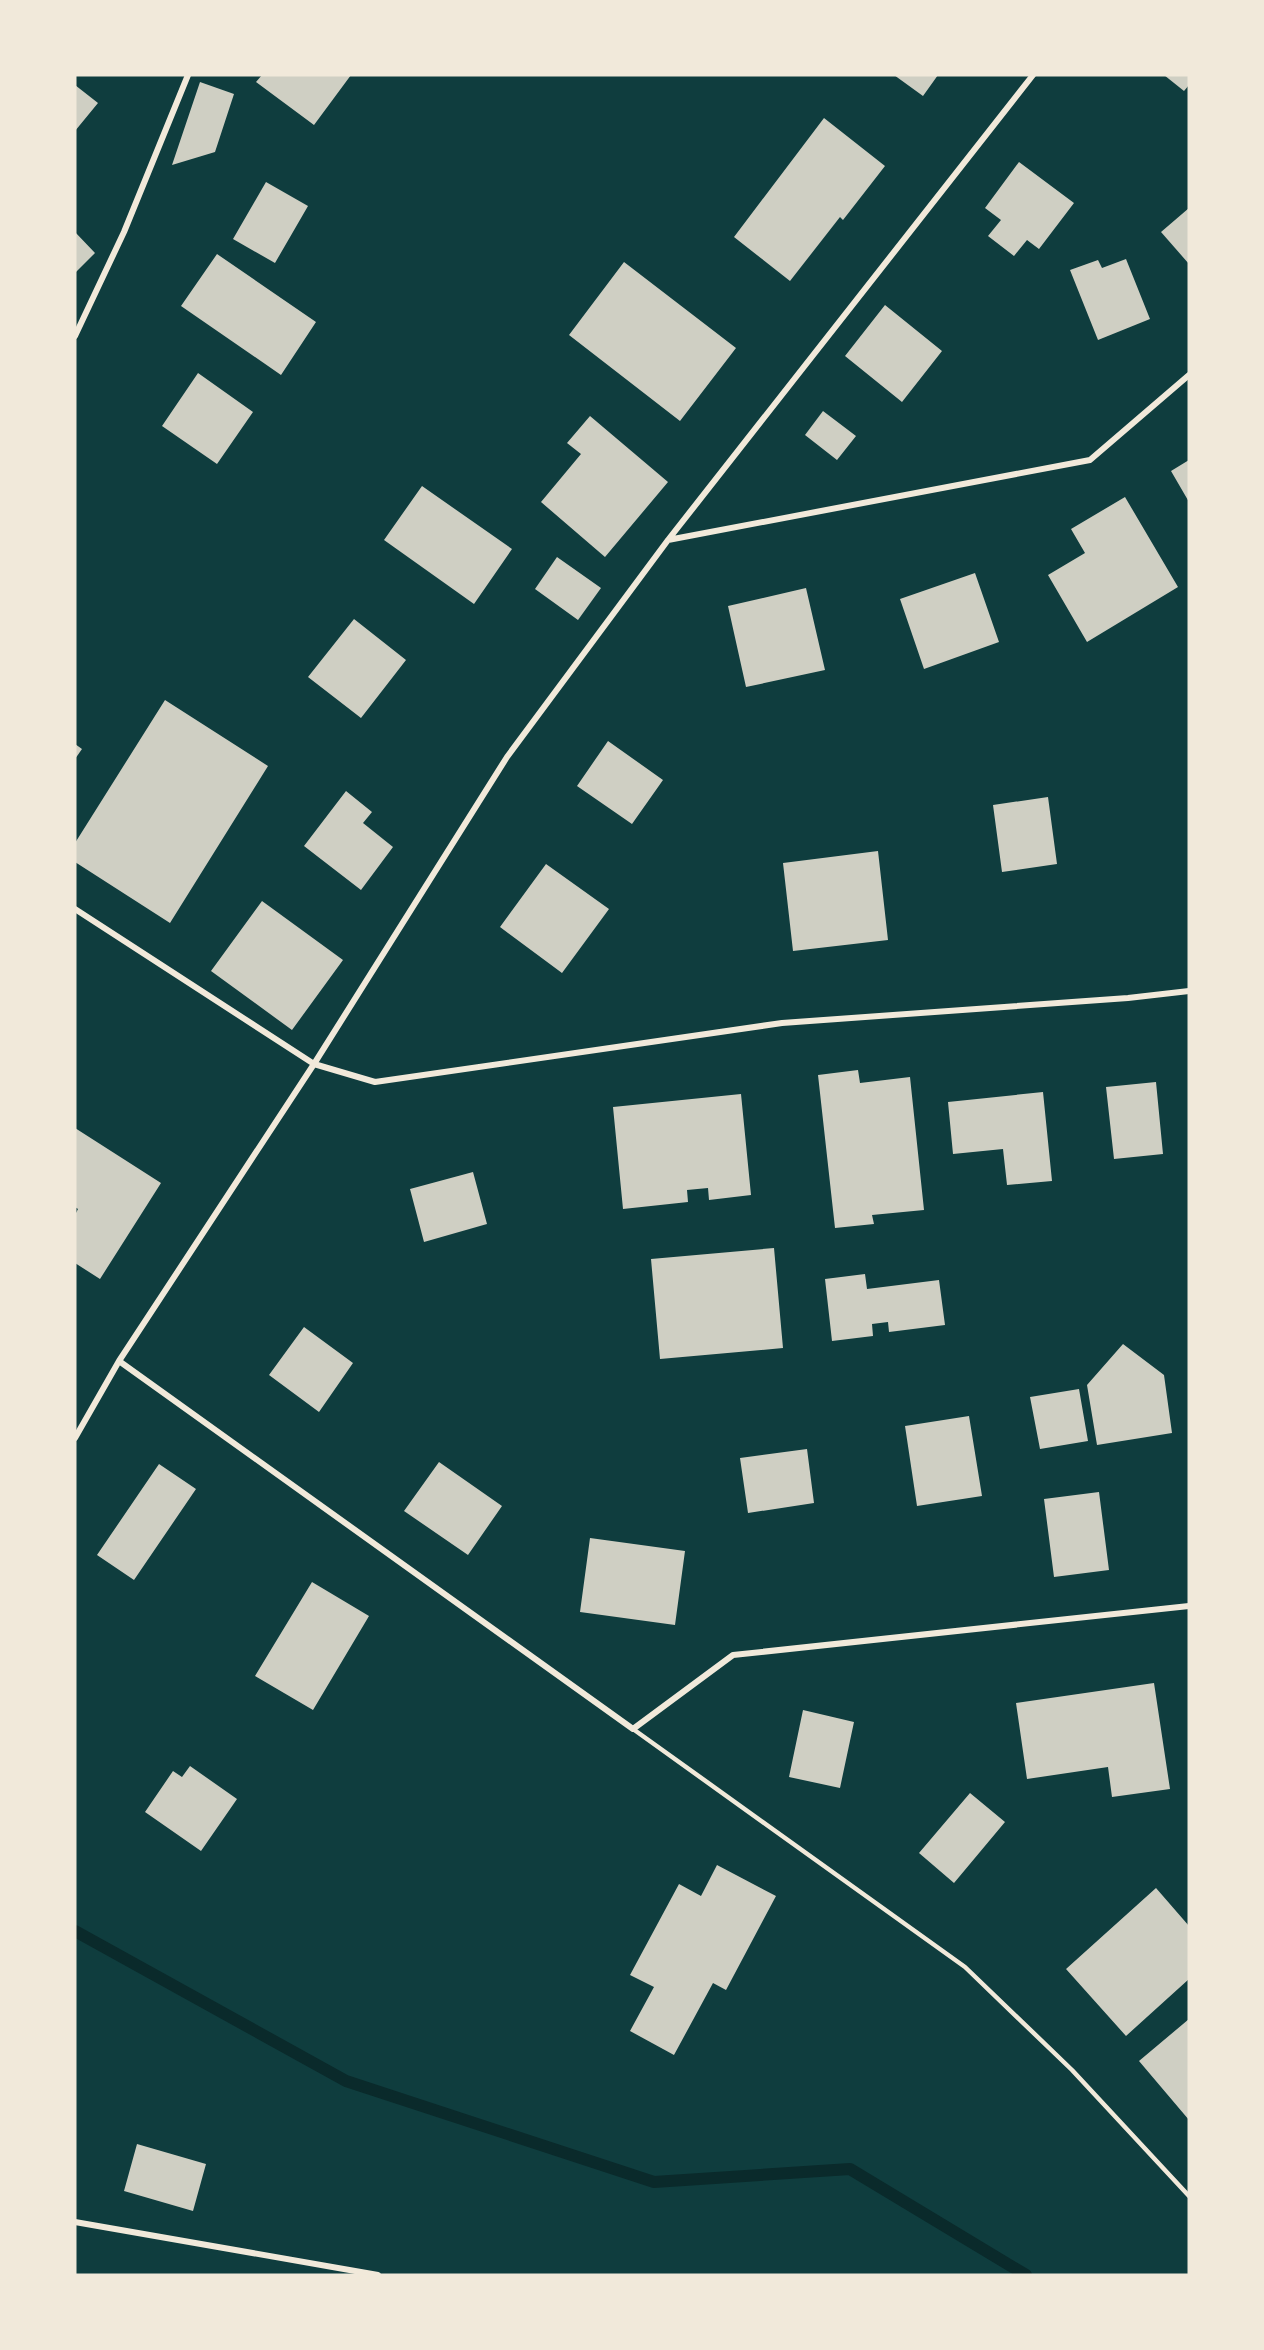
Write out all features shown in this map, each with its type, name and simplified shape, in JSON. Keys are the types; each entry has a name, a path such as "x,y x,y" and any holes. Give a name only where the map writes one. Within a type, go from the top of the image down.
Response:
{"street":[{"path":"75,336 124,232 188,75"},
{"path":"75,1438 119,1361 314,1064 507,757 668,540 1033,75"},
{"path":"668,540 1090,460 1189,375"},
{"path":"75,909 314,1064 375,1082 782,1023 1128,998 1189,991"},
{"path":"119,1361 633,1728 733,1655 1189,1606"},
{"path":"75,2222 378,2275"}],"lane":[{"path":"633,1728 965,1967 1072,2070 1189,2196"}],"building":[{"path":"262,75 351,75 314,125 256,82"},
{"path":"894,75 938,75 923,96"},
{"path":"1164,75 1189,75 1189,85 1184,91"},
{"path":"200,82 234,94 215,152 172,165"},
{"path":"75,85 98,103 75,131"},
{"path":"824,118 885,166 843,220 840,217 790,281 734,237"},
{"path":"1019,162 1074,203 1039,249 1027,240 1014,256 988,236 1001,220 985,208"},
{"path":"266,182 308,206 275,263 233,239"},
{"path":"1189,208 1189,264 1161,232"},
{"path":"75,232 95,253 75,273"},
{"path":"217,254 316,322 281,375 181,306"},
{"path":"1126,259 1150,319 1098,340 1070,270 1098,260 1102,268"},
{"path":"624,262 736,348 680,421 569,335"},
{"path":"885,305 942,351 902,402 845,356"},
{"path":"198,373 253,412 217,464 162,426"},
{"path":"823,411 856,436 837,460 805,435"},
{"path":"590,416 668,482 605,557 541,502 581,454 567,443"},
{"path":"1189,460 1189,502 1171,471"},
{"path":"422,486 512,549 474,604 384,540"},
{"path":"1125,497 1178,587 1087,642 1048,575 1085,553 1071,529"},
{"path":"557,557 601,588 578,620 535,589"},
{"path":"975,573 999,642 924,669 900,599"},
{"path":"806,588 825,670 746,687 728,606"},
{"path":"354,619 406,660 361,718 308,677"},
{"path":"165,700 268,766 170,923 75,862 75,843"},
{"path":"608,741 663,780 632,824 577,786"},
{"path":"75,744 82,749 75,759"},
{"path":"346,791 372,812 363,823 393,847 361,890 304,846"},
{"path":"1048,797 1057,864 1002,872 993,805"},
{"path":"878,851 888,940 793,951 783,863"},
{"path":"546,864 609,909 562,973 500,927"},
{"path":"262,901 343,960 292,1030 211,971"},
{"path":"858,1070 860,1083 910,1077 924,1210 872,1215 874,1224 835,1228 818,1075"},
{"path":"1156,1082 1163,1154 1114,1159 1106,1087"},
{"path":"1043,1092 1052,1181 1007,1185 1003,1149 953,1154 948,1102"},
{"path":"741,1094 751,1195 709,1200 708,1188 687,1190 688,1202 623,1209 613,1107"},
{"path":"75,1128 161,1183 100,1279 75,1263 75,1215 78,1209 75,1207"},
{"path":"473,1172 487,1224 424,1242 410,1189"},
{"path":"774,1248 783,1348 660,1359 651,1259"},
{"path":"865,1274 867,1289 939,1280 945,1325 889,1332 888,1322 872,1324 873,1336 832,1341 825,1279"},
{"path":"304,1327 353,1363 319,1412 269,1375"},
{"path":"1123,1344 1164,1375 1172,1433 1097,1445 1087,1385"},
{"path":"1079,1389 1088,1441 1040,1449 1030,1397"},
{"path":"969,1416 982,1496 917,1506 905,1426"},
{"path":"807,1449 814,1503 748,1513 740,1458"},
{"path":"439,1462 502,1506 468,1555 404,1511"},
{"path":"159,1464 196,1489 134,1580 97,1555"},
{"path":"1099,1492 1109,1570 1054,1577 1044,1499"},
{"path":"590,1538 685,1551 675,1625 580,1612"},
{"path":"312,1582 369,1616 313,1710 255,1676"},
{"path":"1154,1683 1170,1789 1112,1797 1108,1767 1027,1779 1016,1703"},
{"path":"803,1710 854,1722 840,1788 789,1777"},
{"path":"190,1766 237,1799 201,1851 145,1812 173,1771 182,1777"},
{"path":"970,1793 1005,1822 954,1883 919,1853"},
{"path":"717,1865 776,1896 726,1990 713,1983 674,2055 630,2031 654,1987 630,1975 679,1884 701,1896"},
{"path":"1156,1888 1189,1926 1189,1979 1126,2036 1066,1969"},
{"path":"1189,2019 1189,2120 1139,2061"},
{"path":"137,2144 206,2164 193,2211 124,2191"}],"waterway":[{"path":"75,1931 346,2081 654,2182 850,2169 1026,2275"}]}
